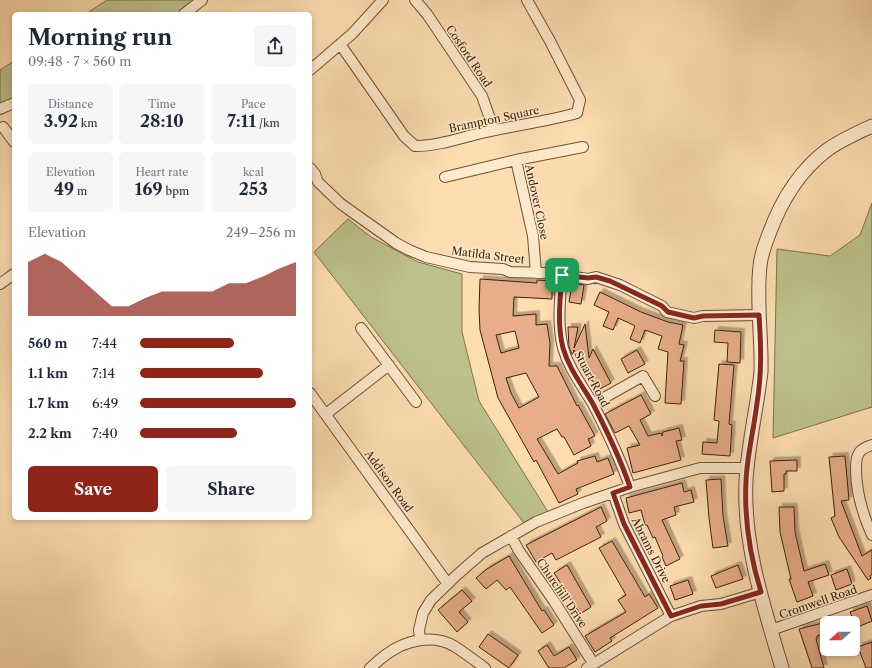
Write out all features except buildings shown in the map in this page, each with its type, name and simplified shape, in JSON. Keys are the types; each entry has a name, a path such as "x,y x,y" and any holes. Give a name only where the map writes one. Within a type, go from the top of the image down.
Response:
{"street":[{"path":"190,12 202,0"},
{"path":"312,68 352,34 384,0"},
{"name":"Cosford Road","path":"415,0 427,14 482,96 494,130"},
{"name":"Brampton Square","path":"340,44 404,136 415,146 428,146 494,130 577,113 580,100 527,0"},
{"path":"0,109 12,104"},
{"path":"782,668 752,555 747,521 747,468 761,372 759,315 760,265 779,207 802,174 826,151 872,126"},
{"name":"Andover Close","path":"445,177 583,146"},
{"name":"Andover Close","path":"516,160 533,236 536,272"},
{"name":"Matilda Street","path":"312,170 316,174 318,182 341,204 396,243 426,257 458,265 503,269 510,272 536,272 588,278 596,277 610,281 662,306 668,312 694,318 703,316 759,315"},
{"path":"0,284 12,275"},
{"name":"Stuart Road","path":"562,275 560,306 563,346 568,363 593,404 621,462 630,487"},
{"path":"361,328 416,402"},
{"path":"326,414 389,365"},
{"path":"593,404 643,376 655,396"},
{"name":"Addison Road","path":"312,396 448,584"},
{"path":"872,445 864,448 859,453 856,461 858,493 861,506 872,535"},
{"path":"420,639 419,630 423,613 431,600 482,554 536,522 583,503 630,487 700,468 747,468"},
{"name":"Abrams Drive","path":"613,493 624,524 671,616"},
{"name":"Churchill Drive","path":"511,536 519,552 554,601 590,666"},
{"path":"590,666 671,616 701,606 721,604 761,592"},
{"name":"Cromwell Road","path":"771,630 872,595"},
{"path":"370,668 388,653 405,644 420,639 438,640 454,646 485,668"}],"green space":[{"path":"107,0 202,0 187,12 89,12"},
{"path":"12,62 12,104 0,109 0,70"},
{"path":"872,203 872,407 773,438 777,249 830,256 860,235"},
{"path":"348,219 371,237 418,262 462,274 462,332 479,401 548,512 524,523 314,252"}],"route":[{"path":"562,275 588,278 596,277 610,281 662,306 668,312 683,316 694,318 703,316 759,315 761,372 758,403 750,440 746,498 747,521 752,555 761,592 721,604 701,606 671,616 624,524 613,493 630,487 621,462 593,404 568,363 563,346 560,323 562,275"}]}
